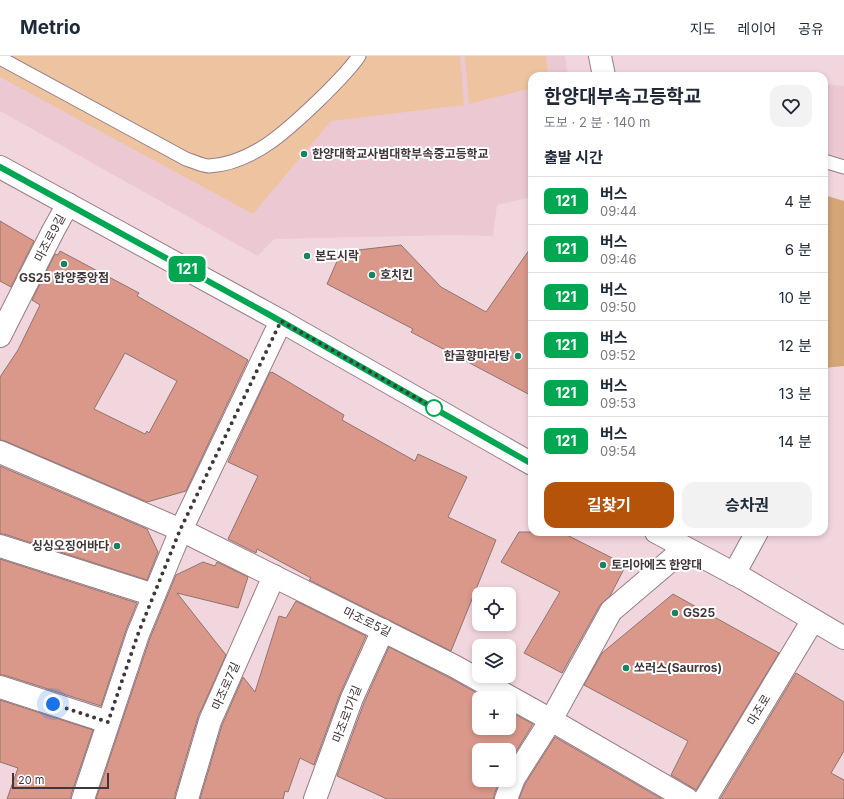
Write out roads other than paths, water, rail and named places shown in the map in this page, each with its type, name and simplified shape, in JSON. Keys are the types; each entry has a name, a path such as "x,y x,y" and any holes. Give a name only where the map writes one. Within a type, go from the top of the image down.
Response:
{"street":[{"path":"600,56 603,72"},
{"path":"0,167 281,321 528,462"},
{"name":"마조로9길","path":"0,336 68,204"},
{"path":"83,799 138,634 180,530 281,321"},
{"path":"0,452 180,530"},
{"name":"마조로5길","path":"180,530 454,666 687,799"},
{"path":"663,536 734,574 844,638"},
{"path":"734,574 755,536"},
{"path":"0,546 154,595"},
{"path":"506,799 514,778 551,720 611,611 685,548"},
{"name":"마조로7길","path":"186,799 210,721 274,576"},
{"name":"마조로","path":"705,799 813,620"},
{"name":"마조로1가길","path":"319,798 352,698 383,630"},
{"path":"0,687 108,722"}],"lane":[{"path":"0,58 186,159 207,166 229,164 272,141 293,124 331,88 351,68 359,56"},
{"path":"828,162 844,167"}],"place":[{"name":"한양대학교사범대학부속중고등학교","path":"304,154"},
{"name":"본도시락","path":"307,256"},
{"name":"GS25 한양중앙점","path":"64,264"},
{"name":"호치킨","path":"372,275"},
{"name":"한골향마라탕","path":"518,356"},
{"name":"싱싱오징어바다","path":"117,546"},
{"name":"토리아에즈 한양대","path":"603,565"},
{"name":"GS25","path":"675,613"},
{"name":"쏘러스(Saurros)","path":"626,668"}]}
